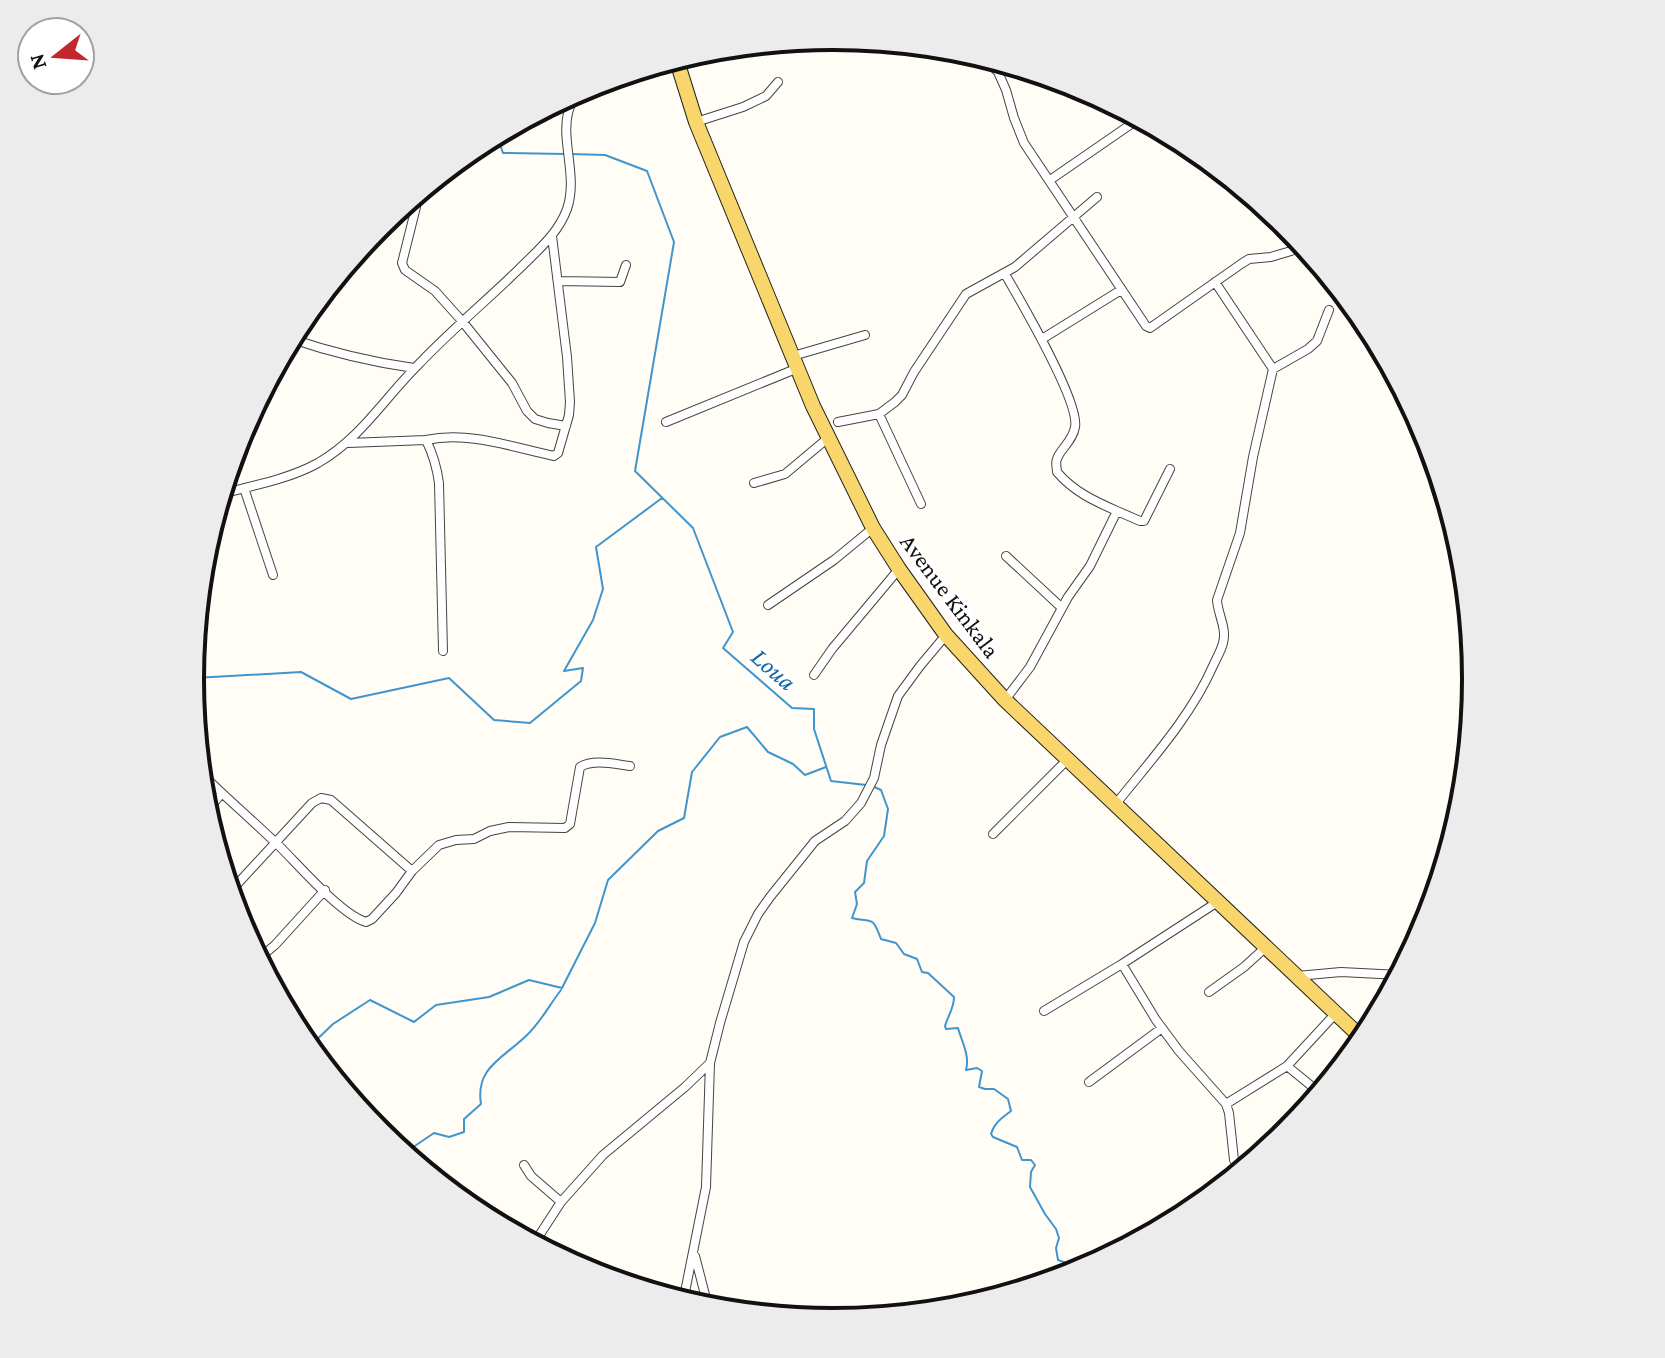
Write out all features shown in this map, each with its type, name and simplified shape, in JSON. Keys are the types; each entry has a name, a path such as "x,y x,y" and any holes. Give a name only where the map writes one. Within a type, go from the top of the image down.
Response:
{"main road":[{"name":"Avenue Kinkala","path":"679,69 696,122 828,438 873,528 899,569 946,635 1005,700 1354,1030"}],"street":[{"path":"998,72 1024,143 1143,323 1150,328 1249,259 1292,250"},
{"path":"696,122 766,96 778,82"},
{"path":"233,491 301,471 347,443 414,368 552,236 570,199 570,108"},
{"path":"1050,180 1130,125"},
{"path":"838,422 879,414 902,395 966,294 1005,274 1097,197"},
{"path":"416,208 403,267 435,291 462,321 512,383 527,411 535,419 566,426"},
{"path":"347,443 468,437 554,456 558,453 570,402 552,236"},
{"path":"558,281 620,282 626,265"},
{"path":"1005,274 1042,339 1074,412 1076,425 1070,442 1057,459 1057,472 1068,485 1097,502 1144,521 1170,469"},
{"path":"1115,805 1184,718 1223,642 1224,627 1217,600 1240,533 1273,369 1215,282"},
{"path":"1042,339 1121,290"},
{"path":"1273,369 1317,341 1329,310"},
{"path":"666,422 795,362 865,335"},
{"path":"302,342 361,359 414,368"},
{"path":"879,414 921,504"},
{"path":"754,483 785,474 828,438"},
{"path":"426,440 435,459 439,483 443,651"},
{"path":"244,488 273,575"},
{"path":"1005,700 1030,667 1062,608 1090,566 1117,511"},
{"path":"768,605 834,560 873,528"},
{"path":"1006,556 1062,608"},
{"path":"814,675 899,569"},
{"path":"686,1291 706,1187 710,1063 744,942 758,914 815,841 845,821 861,803 874,778 881,745 898,696 946,635"},
{"path":"993,834 1068,759"},
{"path":"213,786 276,842 343,909 366,922 439,845 474,839 509,827 565,828 570,824 582,765 607,763 630,766"},
{"path":"216,801 221,794"},
{"path":"238,883 312,803 321,798 331,800 412,871"},
{"path":"266,953 325,890"},
{"path":"1044,1011 1219,901"},
{"path":"1209,992 1266,947"},
{"path":"1122,964 1135,989 1179,1051 1226,1104 1234,1160"},
{"path":"1295,976 1341,972 1388,974"},
{"path":"1226,1104 1287,1066 1336,1013"},
{"path":"1089,1082 1162,1028"},
{"path":"540,1235 561,1202 603,1155 710,1063"},
{"path":"1287,1066 1312,1086"},
{"path":"524,1165 531,1176 561,1202"},
{"path":"695,1252 705,1295"}],"waterway":[{"name":"Loua","path":"500,145 503,153 565,154"},
{"name":"Loua","path":"571,154 605,155 647,171 674,242 635,471 693,528 733,632 723,648 792,708 814,709 814,729 831,781 866,785"},
{"path":"204,677 301,672 351,699 449,678 494,720 530,723 581,681 583,668 564,671 593,620 603,589 596,547 662,498"},
{"path":"317,1039 333,1024 370,1000 414,1022 436,1005 489,997 529,980 562,988 595,923 608,880 658,831 684,818 692,772 720,737 747,727 768,752 793,764 805,775 826,767"},
{"name":"Loua","path":"872,786 881,790 888,809 884,836 867,861 864,883 855,892 857,904 852,918 873,923 881,939 896,943 904,954 917,959 922,972 928,973 954,997 946,1029 958,1028 966,1054 966,1070 977,1068 982,1071 979,1087 994,1089 1008,1099 1011,1111 996,1124 991,1134 1017,1147 1022,1160 1031,1160 1035,1165 1030,1187 1056,1229 1059,1238 1056,1248 1058,1260 1066,1263"},
{"path":"413,1147 434,1133 449,1137 464,1132 464,1119 481,1104 480,1091 487,1072 532,1030 561,990"}]}
